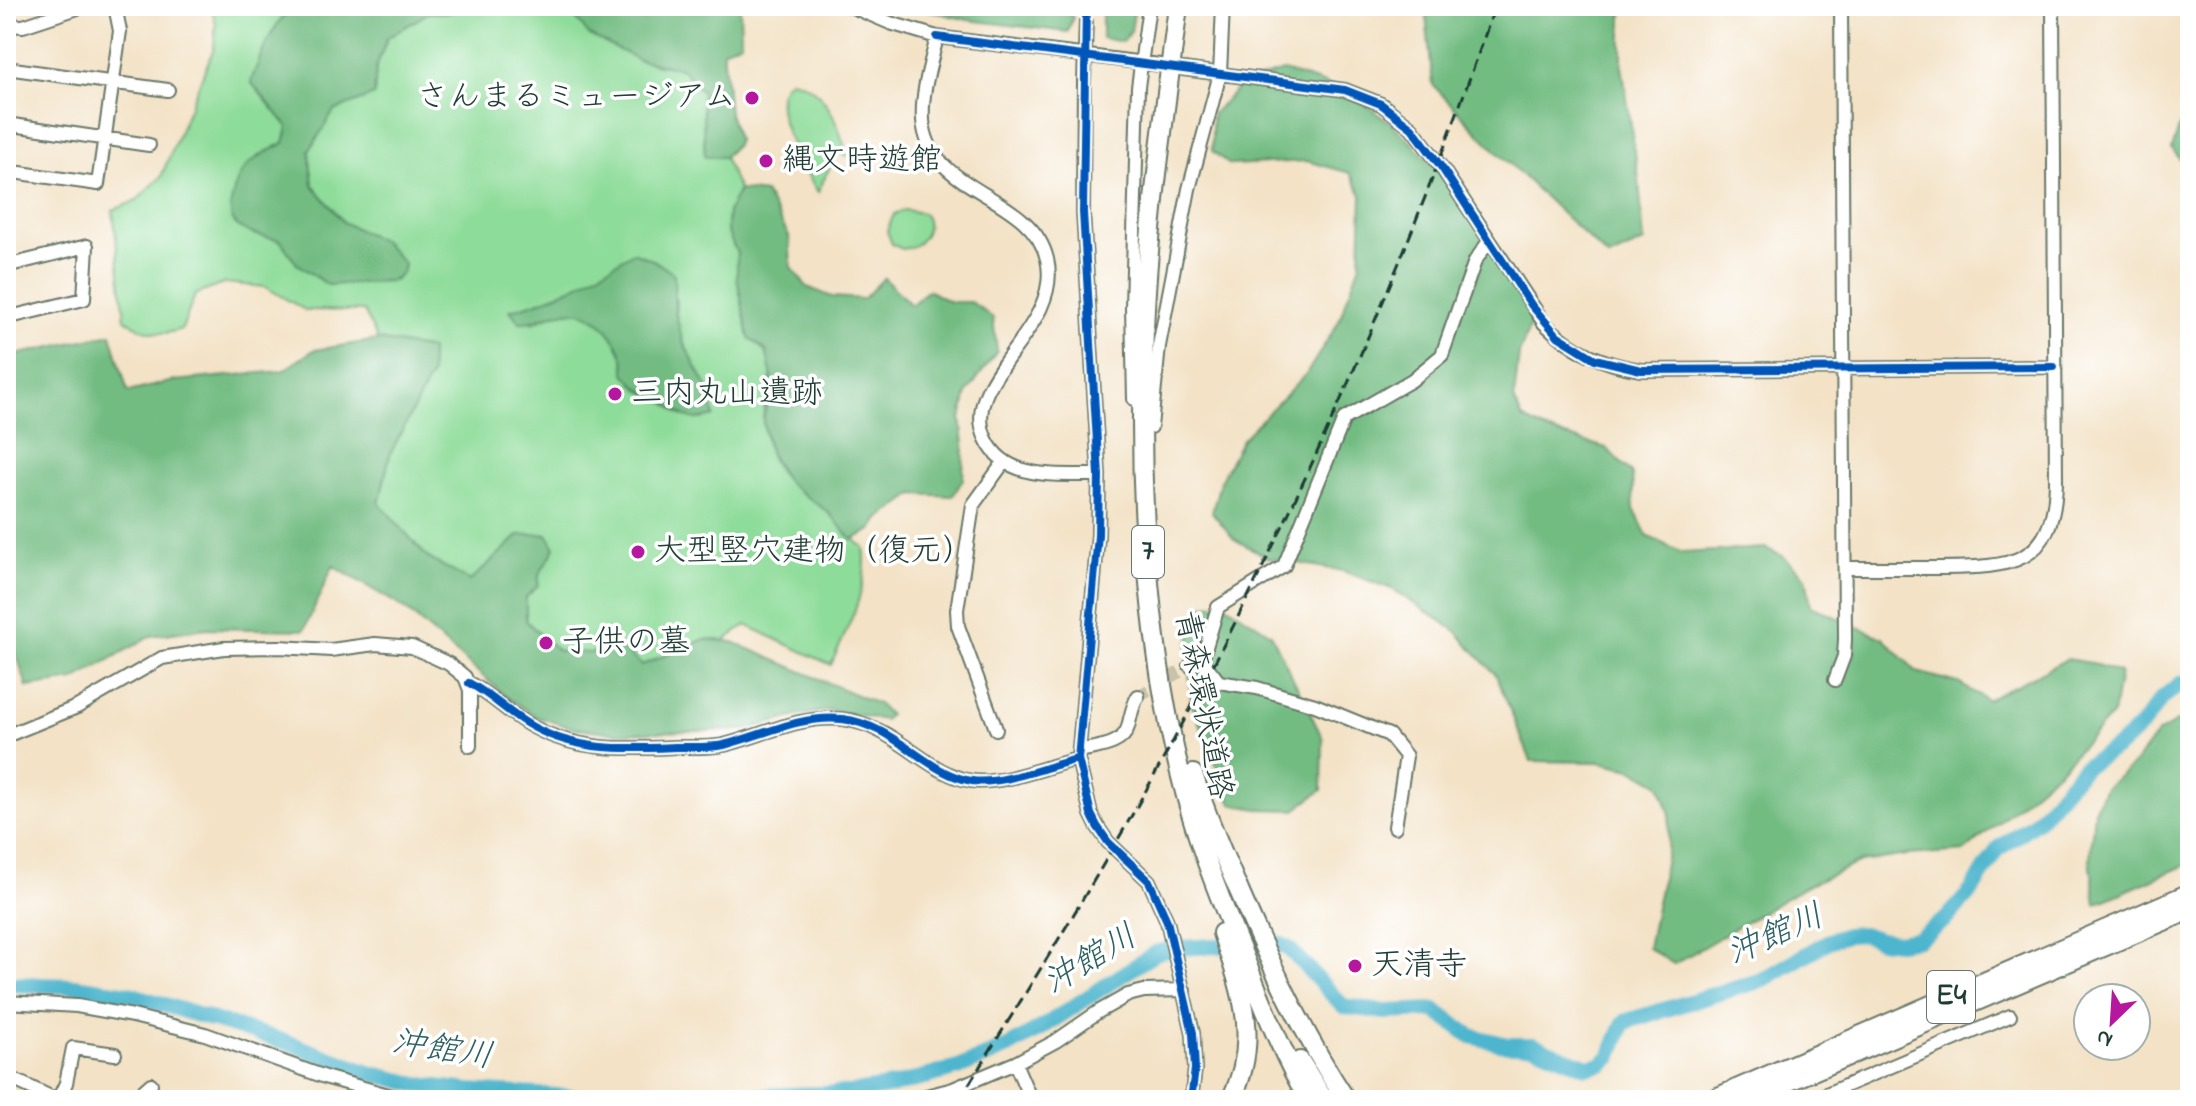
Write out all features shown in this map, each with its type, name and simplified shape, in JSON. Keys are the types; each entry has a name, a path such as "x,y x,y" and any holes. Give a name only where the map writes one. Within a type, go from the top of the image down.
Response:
{"highway":[{"name":"青森環状道路","path":"1178,6 1148,266 1141,446 1149,575 1163,683 1179,767 1196,832 1244,975"},
{"path":"1163,683 1203,806 1275,975 1301,1027 1346,1100"},
{"name":"E4","path":"1711,1100 2190,893"},
{"name":"E4","path":"1745,1100 2190,910"},
{"path":"1231,1100 1240,1076 1248,1028 1244,975"},
{"path":"1244,975 1309,1100"},
{"path":"1244,975 1324,1100"},
{"path":"1767,1100 1860,1051"}],"street":[{"path":"6,25 23,26 84,6"},
{"path":"6,171 98,184 120,31 115,6"},
{"path":"850,6 890,23 937,37 1160,65"},
{"path":"1141,446 1134,399 1132,307 1139,63 1149,6"},
{"path":"1149,575 1154,545 1151,415 1159,346 1189,189 1220,74 1223,6"},
{"path":"1835,680 1844,656 1845,568 1841,6"},
{"path":"1845,568 2001,566 2031,551 2043,538 2055,509 2053,6"},
{"path":"1086,13 1083,212 1099,475 1098,535 1079,755 1091,814 1097,826 1108,842 1149,881 1167,921 1193,1033 1195,1069 1191,1100"},
{"path":"937,37 923,104 923,122 932,152 953,174 1028,225 1040,239 1049,268 1050,283 1041,310 993,381 982,406 982,429 986,440 1004,462 1021,471 1099,475"},
{"path":"6,68 168,90"},
{"path":"1183,69 1345,90 1389,109 1426,144 1544,323 1575,348 1595,359 1641,370 2054,367"},
{"path":"6,124 149,145"},
{"path":"1395,827 1406,756 1389,735 1315,705 1257,688 1219,682 1196,663 1218,607 1284,566 1344,419 1412,380 1442,355 1475,261 1489,241"},
{"path":"6,266 87,246 84,299 6,318"},
{"path":"996,729 958,626 957,610 973,505 1004,462"},
{"path":"6,736 108,692 162,658 224,648 331,650 393,644 429,653 458,670 469,683 532,727 553,737 600,748 720,746 795,722 839,719 859,722 881,730 943,770 973,781 1007,778 1120,741 1127,731 1132,705 1138,696"},
{"path":"469,683 470,746"},
{"path":"911,1100 953,1089 1015,1063 1128,995 1182,984"},
{"path":"6,1002 77,1006 133,1016 205,1034 328,1078 406,1100"},
{"path":"1812,1100 2010,1016"},
{"path":"6,1076 58,1100 66,1083 73,1048 115,1054"},
{"path":"1015,1063 1031,1100"},
{"path":"133,1100 151,1084"}],"green space":[{"path":"211,6 294,6 273,31 251,82 289,128 284,143 258,156 252,234 280,240 297,264 361,282 392,281 402,273 404,264 383,241 344,223 313,185 309,151 334,110 374,95 376,68 387,38 428,13 455,12 457,6 566,6 590,35 657,65 681,68 702,92 705,157 724,157 739,190 728,211 727,231 737,253 737,276 749,337 761,348 771,367 763,421 769,452 787,481 821,506 864,547 864,578 860,593 831,665 746,625 724,641 705,639 642,665 621,653 570,654 555,649 526,621 526,597 538,586 539,575 554,548 519,536 470,581 428,558 379,504 390,454 431,375 431,349 378,340 364,311 305,310 265,287 225,283 195,295 182,329 152,332 125,319 113,210 136,201 161,177 214,48 216,24","holes":["633,253 676,300 681,336 709,391 682,416 666,403 639,390 625,373 619,345 607,329 591,317 577,311 564,312 533,323 511,310 589,279"]},
{"path":"294,6 457,6 455,12 428,13 387,38 376,68 374,95 334,111 309,151 313,185 344,223 383,241 404,264 402,273 392,281 328,285 297,264 280,240 248,232 238,226 232,217 232,198 239,176 256,158 284,143 288,127 251,82 273,31"},
{"path":"566,6 740,6 741,42 723,50 729,113 736,145 724,157 705,157 702,92 681,68 639,60 589,35"},
{"path":"910,6 1066,12 1073,17 1068,32 968,20"},
{"path":"1102,6 1135,6 1131,31 1122,42 1102,38"},
{"path":"1425,6 1622,6 1622,66 1639,180 1644,242 1609,258 1489,144 1433,85"},
{"path":"1283,71 1344,92 1382,117 1410,140 1456,194 1534,316 1519,354 1514,399 1522,418 1548,431 1606,448 1632,474 1634,509 1647,536 1682,553 1765,548 1783,556 1806,577 1811,606 1883,638 1917,672 1958,683 1987,700 2067,659 2120,673 2113,714 2059,770 1965,851 1860,862 1805,887 1674,964 1648,948 1667,853 1670,814 1660,785 1632,769 1599,762 1531,761 1496,675 1456,631 1392,589 1343,571 1269,558 1234,539 1212,512 1221,479 1242,439 1307,373 1338,323 1360,264 1362,195 1350,173 1307,161 1230,165 1212,151 1212,114 1243,83"},
{"path":"789,80 813,89 822,98 835,120 847,156 837,152 818,192 795,152 782,119 782,90"},
{"path":"2190,96 2190,172 2172,149"},
{"path":"739,190 765,193 789,236 791,267 807,287 832,297 863,299 884,278 911,305 928,290 950,302 971,302 993,318 997,351 967,393 961,419 963,479 953,496 914,494 879,519 872,530 852,540 828,512 789,484 770,454 763,422 772,377 766,350 749,338 737,278 737,253 727,231 728,211"},
{"path":"905,210 923,213 927,225 920,241 902,249 892,244 887,231 894,214"},
{"path":"633,252 655,261 674,274 675,311 683,342 709,391 714,416 692,419 636,385 625,373 622,354 612,336 588,315 568,312 519,322 510,310 574,287"},
{"path":"111,334 128,392 174,381 282,371 314,350 378,340 431,349 431,375 390,454 379,503 428,558 470,581 519,535 547,534 555,548 539,575 538,586 526,597 526,621 558,651 590,653 621,648 642,665 705,639 733,642 878,704 889,715 884,720 831,710 744,730 617,733 574,728 537,717 507,697 404,608 333,566 304,630 207,628 151,636 74,680 27,687 6,620 6,357"},
{"path":"1225,604 1271,634 1323,739 1322,790 1295,810 1258,809 1232,804 1191,702 1188,644 1204,605"},
{"path":"2190,714 2190,863 2096,904 2090,858 2094,810 2105,788 2134,764 2158,733"}],"waterway":[{"name":"沖館川","path":"6,984 75,986 129,994 289,1043 369,1073 420,1085 572,1097 732,1097 850,1093 893,1086 958,1068 1008,1047 1038,1030 1157,952 1177,948 1277,943 1288,948 1343,1006 1385,1012 1434,1010 1471,1036 1508,1045 1533,1045 1587,1067 1602,1064 1610,1057 1624,1022 1762,980 1829,941 1846,935 1863,934 1898,942 1918,939 1946,919 1972,890 1998,849 2038,820 2084,767 2120,745 2142,725 2162,698 2180,684 2190,681"}],"tunnel":[{"path":"1138,696 1190,666"}],"railway":[{"path":"959,1100 1056,944 1149,785 1248,596 1295,500 1381,305 1422,206 1495,6"}],"cycle path":[{"path":"1086,6 1083,212 1099,475 1098,535 1078,759 1091,814 1097,826 1108,842 1149,881 1167,921 1193,1033 1195,1069 1191,1100"},
{"path":"937,37 1345,90 1381,104 1412,128 1442,168 1532,306 1558,336 1595,359 1641,370 2054,367"},
{"path":"469,683 533,727 585,745 639,748 718,746 797,723 842,719 879,730 940,770 972,781 1011,778 1078,759"}],"place":[{"name":"さんまるミュージアム","path":"752,98"},
{"name":"縄文時遊館","path":"766,161"},
{"name":"三内丸山遺跡","path":"615,394"},
{"name":"大型竪穴建物（復元）","path":"638,552"},
{"name":"子供の墓","path":"546,643"},
{"name":"天清寺","path":"1355,966"}]}
